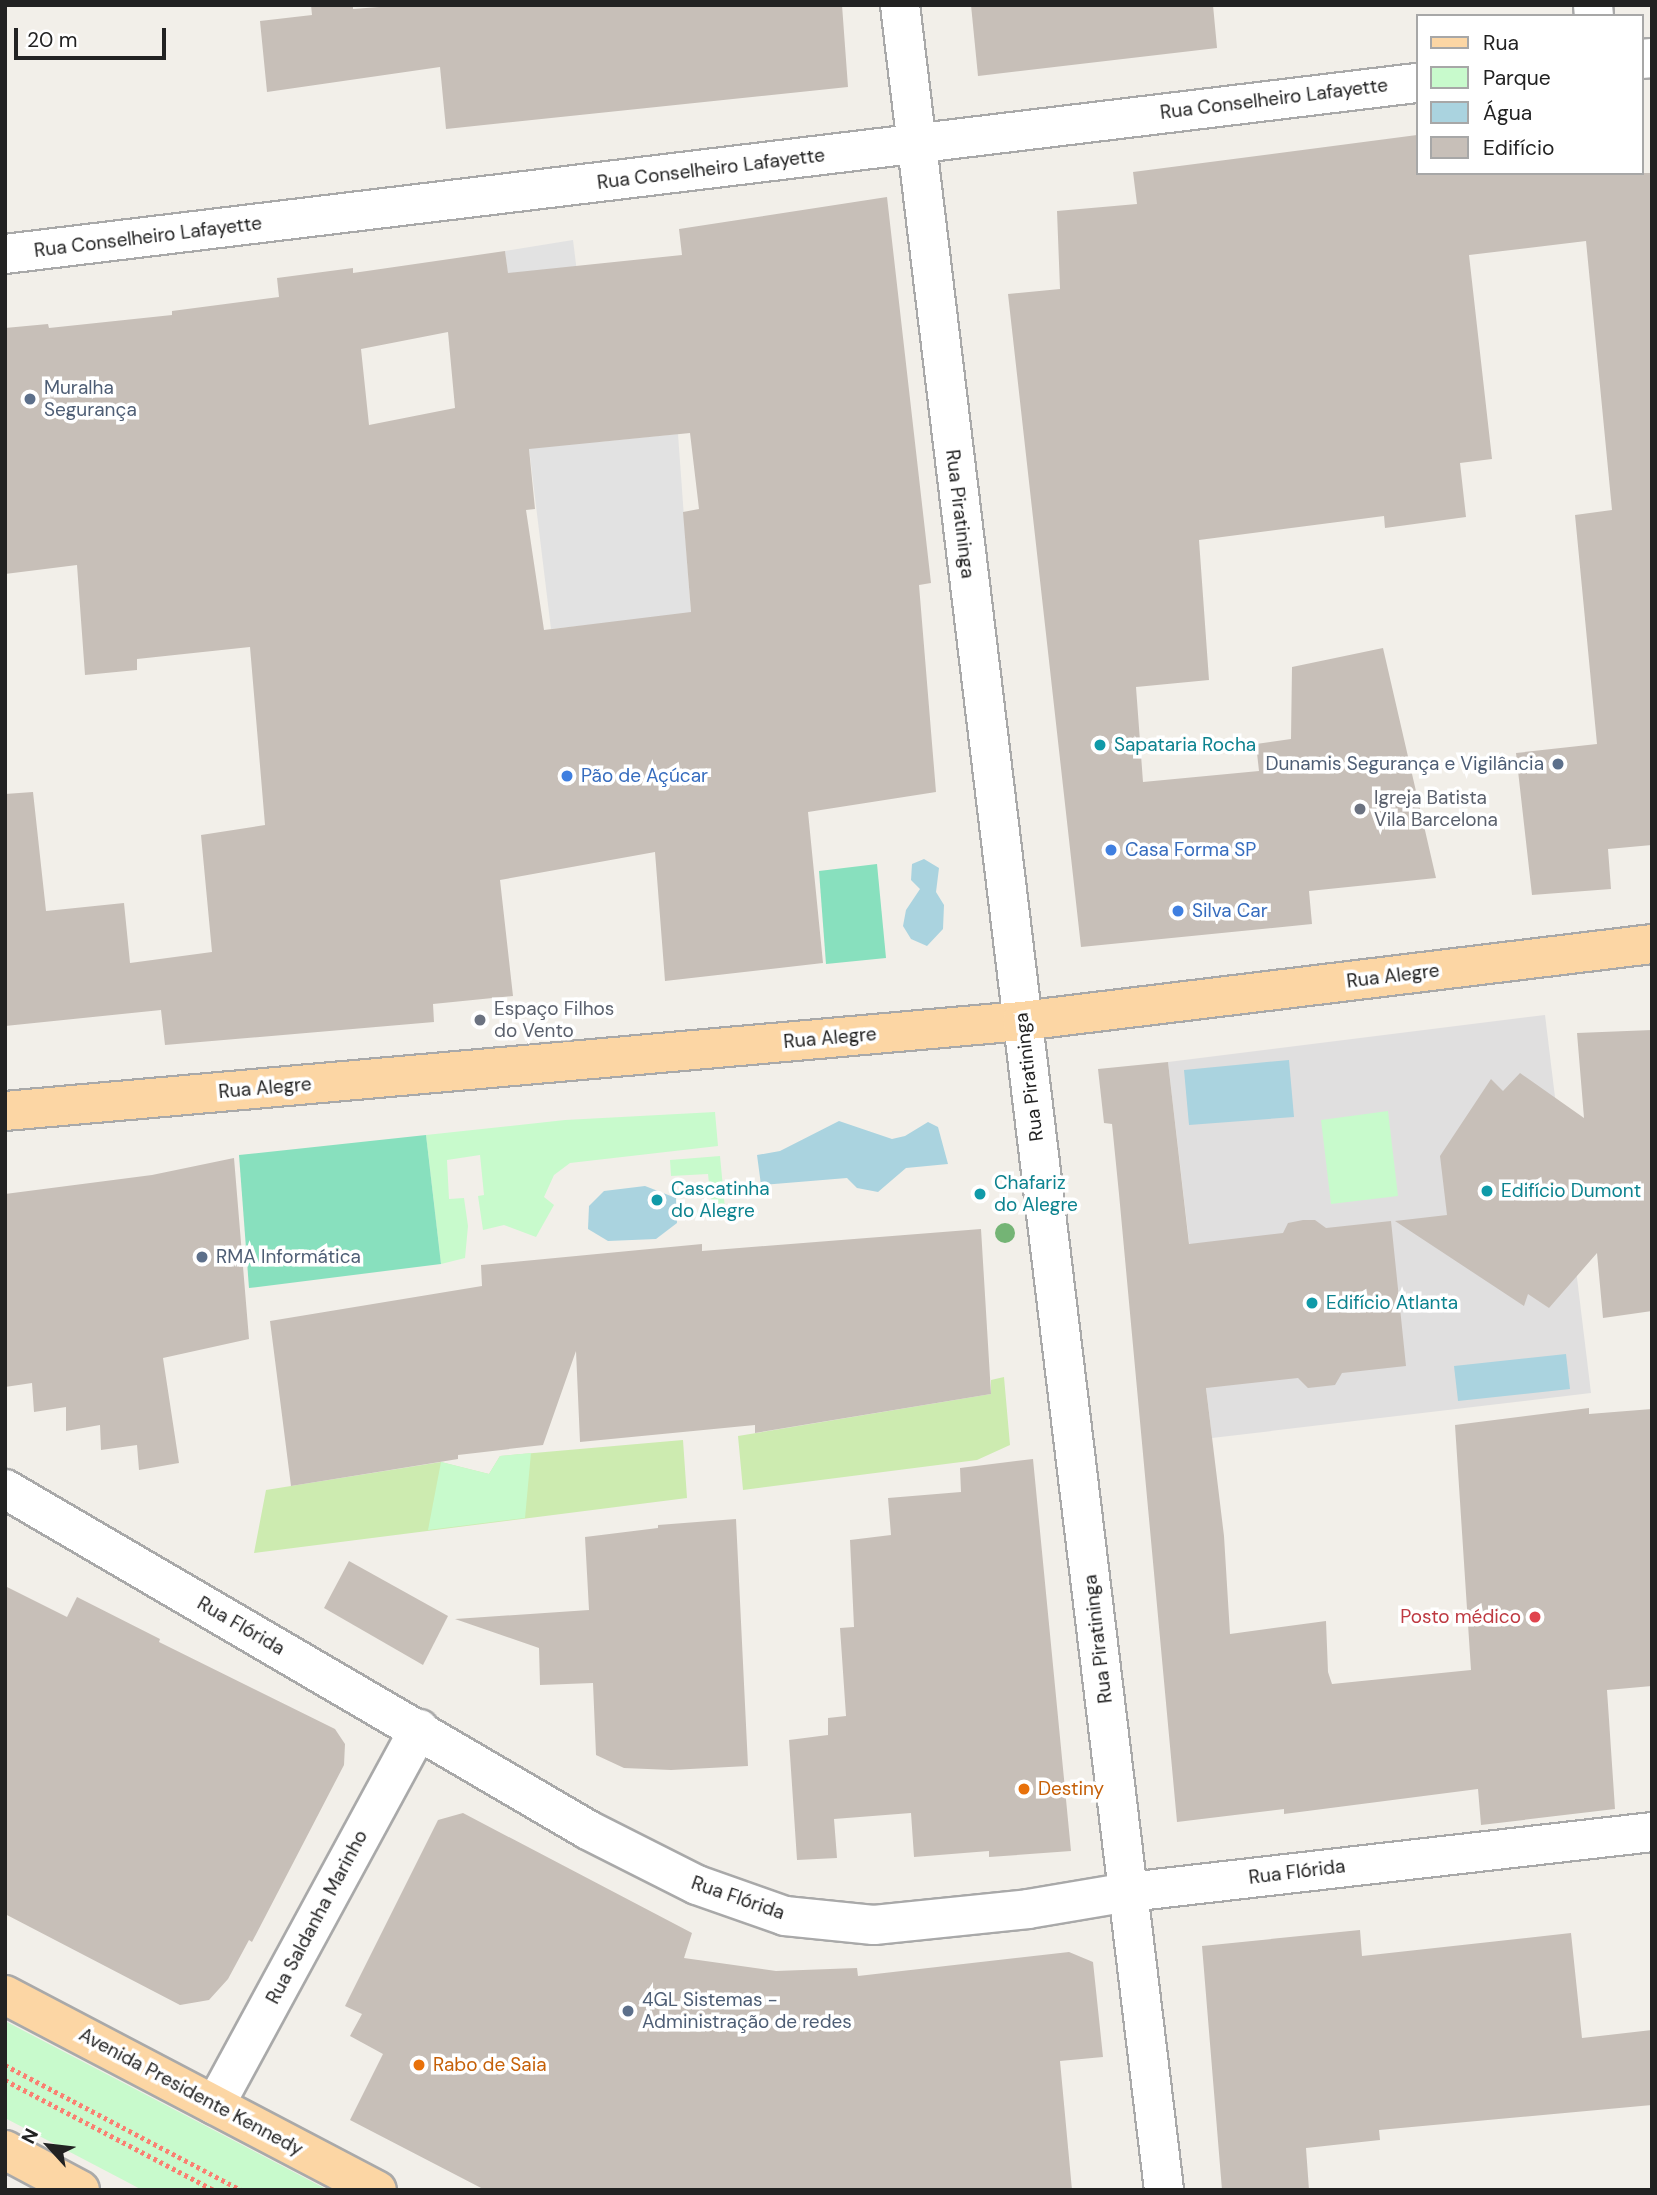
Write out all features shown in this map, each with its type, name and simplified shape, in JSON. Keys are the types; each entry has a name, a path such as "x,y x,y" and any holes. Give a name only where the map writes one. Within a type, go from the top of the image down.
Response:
{"main road":[{"name":"Rua Alegre","path":"5,1111 1022,1021 1652,944"},
{"name":"Avenida Presidente Kennedy","path":"5,1995 377,2190"},
{"path":"5,2150 80,2190"}],"street":[{"name":"Rua Piratininga","path":"900,5 914,144 1164,2190"},
{"name":"Rua Conselheiro Lafayette","path":"5,254 1416,83"},
{"name":"Rua Flórida","path":"5,1489 588,1830 697,1885 785,1916 874,1925 1028,1909 1129,1892 1652,1832"},
{"name":"Rua Saldanha Marinho","path":"215,2105 419,1729"}],"path":[{"path":"5,2065 241,2190"},
{"path":"5,2080 214,2190"}],"shaded area":[{"path":"573,240 598,442 678,434 691,614 551,629 505,251"},
{"path":"1545,1015 1591,1393 1212,1438 1168,1062"}],"green space":[{"path":"877,864 886,958 826,964 819,871"},
{"path":"1388,1111 1398,1196 1331,1204 1321,1120"},
{"path":"715,1112 718,1146 570,1163 554,1175 544,1197 554,1205 536,1237 504,1225 483,1230 478,1196 484,1195 480,1155 447,1160 449,1199 464,1198 468,1226 465,1258 441,1264 426,1135 565,1120"},
{"path":"426,1135 441,1264 249,1288 239,1155"},
{"path":"720,1156 725,1209 712,1211 708,1174 671,1176 670,1160"},
{"path":"1004,1377 1010,1445 977,1460 743,1490 738,1436 991,1394 991,1380"},
{"path":"683,1440 687,1498 254,1553 266,1490 441,1462 489,1474 500,1456"},
{"path":"531,1453 525,1518 428,1530 441,1462 489,1474 500,1456"},
{"path":"5,2021 328,2190 142,2190 5,2118"}],"water":[{"path":"924,859 939,868 936,892 944,905 943,929 927,946 911,939 903,926 906,910 920,889 911,880 912,864"},
{"path":"1289,1060 1294,1117 1189,1125 1184,1070"},
{"path":"839,1121 892,1139 905,1136 928,1122 938,1127 948,1164 906,1168 878,1192 857,1188 847,1178 761,1185 757,1155 780,1151"},
{"path":"645,1186 676,1198 677,1223 656,1239 608,1241 588,1229 589,1206 604,1191"},
{"path":"1566,1354 1570,1389 1458,1401 1454,1366"}],"building":[{"path":"311,5 353,5 353,9 405,5 842,5 848,87 446,129 440,67 267,92 260,21 312,15"},
{"path":"971,5 1213,5 1217,48 978,76"},
{"path":"1416,135 1416,175 1652,173 1652,845 1608,849 1611,889 1532,895 1516,753 1597,744 1575,515 1612,510 1586,241 1469,255 1492,459 1460,463 1466,517 1385,528 1384,516 1199,540 1209,680 1136,687 1143,782 1259,771 1256,744 1291,739 1292,667 1383,648 1436,878 1309,891 1312,924 1081,947 1008,294 1060,289 1057,211 1137,204 1133,172"},
{"path":"887,197 931,583 919,585 936,792 808,812 823,963 665,981 655,852 500,880 513,996 433,1004 434,1022 165,1045 161,1010 5,1026 5,794 33,792 46,911 124,903 130,963 212,952 201,835 265,825 250,647 137,659 137,670 85,675 77,565 5,574 5,328 48,324 49,328 172,315 172,311 279,297 277,278 353,268 353,273 505,251 508,273 682,255 679,229","holes":["448,332 455,408 369,425 361,349","690,433 699,509 683,512 691,612 544,630 526,510 535,509 529,449"]},
{"path":"1652,1030 1652,1311 1603,1318 1597,1253 1549,1308 1528,1294 1524,1306 1395,1221 1447,1215 1440,1156 1491,1079 1503,1091 1520,1073 1584,1118 1577,1033"},
{"path":"1168,1062 1189,1244 1283,1233 1288,1223 1303,1220 1315,1220 1326,1228 1391,1221 1406,1366 1342,1373 1335,1385 1308,1388 1298,1378 1206,1388 1224,1536 1230,1634 1326,1621 1328,1672 1332,1684 1471,1670 1455,1425 1589,1408 1589,1414 1652,1409 1652,1686 1607,1690 1615,1809 1481,1825 1478,1789 1284,1814 1284,1809 1177,1822 1112,1124 1104,1123 1098,1069"},
{"path":"234,1158 249,1339 163,1358 179,1463 139,1470 137,1445 101,1450 100,1425 66,1431 66,1407 34,1412 32,1383 5,1387 5,1194 152,1175"},
{"path":"981,1229 991,1394 755,1433 755,1425 580,1442 576,1351 543,1445 458,1455 458,1459 291,1486 270,1321 482,1286 481,1265 702,1244 702,1251"},
{"path":"1033,1459 1071,1851 989,1857 989,1851 914,1857 911,1813 834,1819 837,1858 797,1860 789,1740 828,1735 828,1718 846,1716 840,1628 854,1627 850,1540 891,1535 888,1498 961,1492 960,1468"},
{"path":"736,1519 748,1766 671,1770 624,1768 596,1755 593,1683 540,1685 539,1648 455,1619 589,1610 585,1537 658,1528 658,1525"},
{"path":"349,1561 448,1616 423,1665 324,1608"},
{"path":"5,1586 67,1617 77,1597 160,1639 159,1642 335,1729 345,1744 344,1765 252,1942 249,1940 228,1979 209,2000 180,2005 5,1914"},
{"path":"463,1813 692,1933 684,1958 776,1971 857,1968 858,1976 1069,1952 1093,1962 1103,2057 1060,2061 1072,2190 485,2190 350,2120 383,2054 350,2036 362,2014 345,2006 438,1820"},
{"path":"1360,1930 1362,1956 1571,1933 1582,2038 1652,2030 1652,2105 1379,2130 1380,2140 1306,2148 1309,2190 1222,2190 1202,1946"}],"place":[{"name":"Muralha Segurança","path":"30,399"},
{"name":"Sapataria Rocha","path":"1100,745"},
{"name":"Dunamis Segurança e Vigilância","path":"1558,764"},
{"name":"Pão de Açúcar","path":"567,776"},
{"name":"Igreja Batista Vila Barcelona","path":"1360,809"},
{"name":"Casa Forma SP","path":"1111,850"},
{"name":"Silva Car","path":"1178,911"},
{"name":"Espaço Filhos do Vento","path":"480,1020"},
{"name":"Edifício Dumont","path":"1487,1191"},
{"name":"Chafariz do Alegre","path":"980,1194"},
{"name":"Cascatinha do Alegre","path":"657,1200"},
{"name":"RMA Informática","path":"202,1257"},
{"name":"Edifício Atlanta","path":"1312,1303"},
{"name":"Posto médico","path":"1535,1617"},
{"name":"Destiny","path":"1024,1789"},
{"name":"4GL Sistemas - Administração de redes","path":"628,2011"},
{"name":"Rabo de Saia","path":"419,2065"}]}
